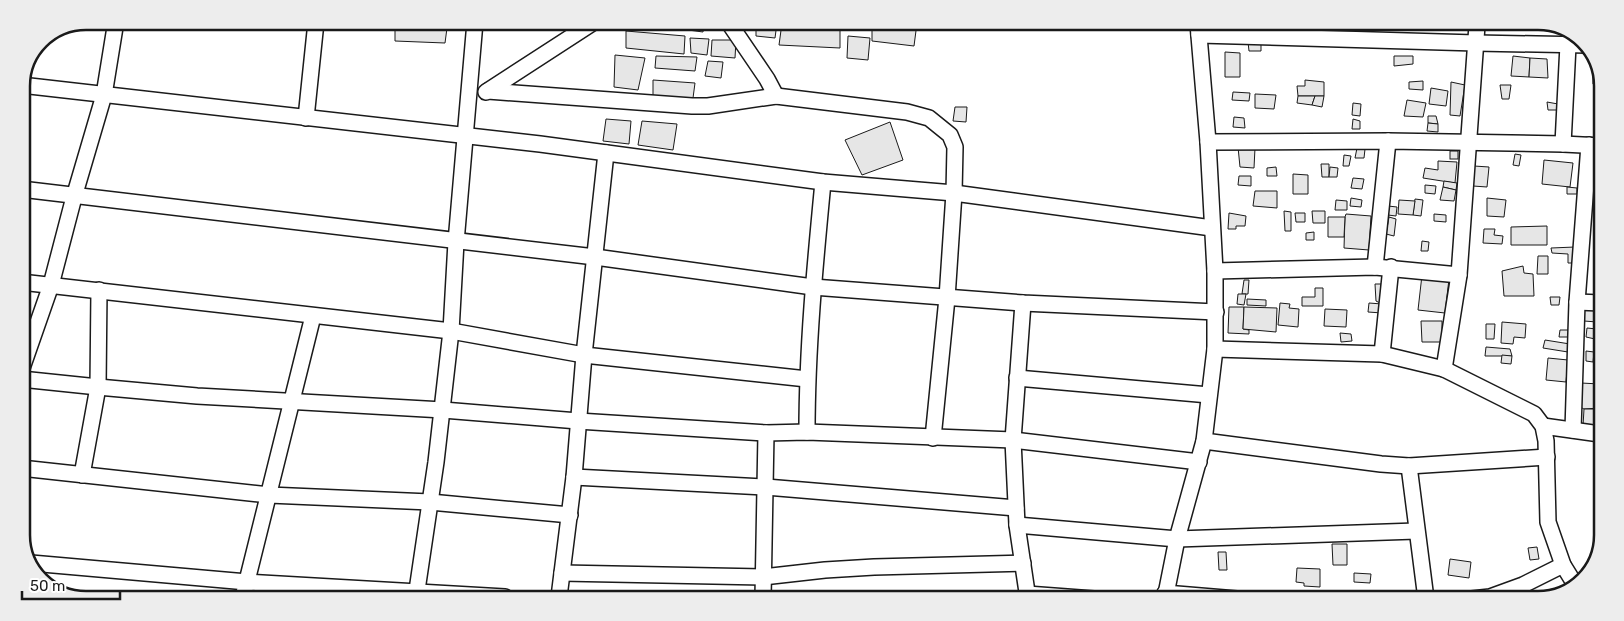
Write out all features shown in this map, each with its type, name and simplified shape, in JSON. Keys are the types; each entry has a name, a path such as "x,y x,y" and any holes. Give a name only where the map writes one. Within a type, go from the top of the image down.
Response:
{"street":[{"path":"30,344 51,285 104,95 115,30"},
{"path":"306,118 315,30"},
{"path":"416,591 443,410 451,331 464,136 474,30"},
{"path":"468,103 582,30"},
{"path":"734,30 767,79 776,96"},
{"path":"1166,591 1177,539 1200,462 1215,349 1215,271 1208,142 1199,30"},
{"path":"1219,30 1476,43 1575,44"},
{"path":"1444,369 1459,275 1477,30"},
{"path":"1563,144 1568,44"},
{"path":"30,86 606,153 823,182 954,193 1212,228"},
{"path":"488,91 692,106 708,106 776,96 907,112 929,118 950,135 955,148 947,298 933,438"},
{"path":"1208,142 1388,141 1594,146"},
{"path":"1375,267 1388,141"},
{"path":"560,591 570,515 584,355 606,153"},
{"path":"1572,430 1577,302 1594,162"},
{"path":"807,432 807,379 823,182"},
{"path":"30,190 595,257 813,287 1023,303 1216,312"},
{"path":"1215,271 1391,267 1459,275"},
{"path":"1382,354 1391,267"},
{"path":"30,283 451,331 584,355 807,379"},
{"path":"82,475 98,388 99,290"},
{"path":"1577,302 1594,303"},
{"path":"1023,303 1013,440 1017,525 1027,591"},
{"path":"245,589 314,316"},
{"path":"1215,349 1382,354 1444,369 1534,414 1543,426 1547,457 1548,522 1563,565 1572,580"},
{"path":"1017,378 1209,395"},
{"path":"30,380 197,396 443,410 766,433 807,432 1013,440 1200,462"},
{"path":"1543,426 1594,433"},
{"path":"763,591 766,433"},
{"path":"1204,441 1380,464 1409,466 1547,457"},
{"path":"1409,466 1425,591"},
{"path":"30,469 269,495 430,502 570,515"},
{"path":"574,477 766,487 1016,508"},
{"path":"1017,525 1177,539 1416,531"},
{"path":"562,573 763,577 864,567 1023,563"},
{"path":"39,564 245,589 324,591"},
{"path":"1524,591 1563,565"}],"building":[{"path":"395,30 447,30 445,43 395,41"},
{"path":"756,30 776,30 775,38 756,36"},
{"path":"781,30 840,30 840,48 779,45"},
{"path":"872,30 916,30 914,46 872,41"},
{"path":"626,31 685,36 684,54 626,48"},
{"path":"848,36 870,38 868,60 847,58"},
{"path":"690,38 709,39 707,55 691,53"},
{"path":"712,40 736,40 735,58 711,56"},
{"path":"1248,42 1261,43 1261,51 1249,51"},
{"path":"1225,52 1240,53 1240,77 1225,77"},
{"path":"615,55 645,58 638,90 614,87"},
{"path":"656,56 697,57 695,71 655,68"},
{"path":"1394,56 1413,56 1413,64 1394,66"},
{"path":"1513,56 1530,58 1529,77 1511,76"},
{"path":"1530,58 1547,59 1548,78 1529,77"},
{"path":"708,61 723,62 721,78 705,76"},
{"path":"653,80 695,83 693,98 653,96"},
{"path":"1305,80 1324,82 1324,96 1298,96 1297,86 1305,86"},
{"path":"1423,81 1423,90 1409,89 1409,82"},
{"path":"1451,82 1465,85 1460,116 1450,115"},
{"path":"1500,85 1511,85 1509,99 1502,99"},
{"path":"1431,88 1448,91 1446,106 1429,104"},
{"path":"1233,92 1250,93 1249,101 1232,100"},
{"path":"1255,94 1276,95 1274,109 1255,108"},
{"path":"1298,96 1315,96 1312,105 1297,103"},
{"path":"1315,96 1324,96 1322,107 1312,105"},
{"path":"1407,100 1426,103 1423,117 1404,116"},
{"path":"1547,102 1558,104 1557,110 1548,110"},
{"path":"1353,103 1361,104 1360,116 1352,115"},
{"path":"955,107 967,107 966,122 953,121"},
{"path":"1428,116 1436,116 1438,124 1428,123"},
{"path":"1234,117 1244,118 1245,128 1233,127"},
{"path":"606,119 631,121 629,144 603,141"},
{"path":"1353,119 1360,121 1360,129 1352,129"},
{"path":"642,121 677,124 673,150 638,145"},
{"path":"890,122 903,160 862,175 845,140"},
{"path":"1428,123 1438,124 1438,132 1427,131"},
{"path":"1238,147 1255,148 1254,168 1240,167"},
{"path":"1357,148 1365,149 1364,158 1355,158"},
{"path":"1450,151 1458,151 1458,159 1450,159"},
{"path":"1515,154 1521,155 1519,166 1513,165"},
{"path":"1344,155 1351,156 1349,166 1343,166"},
{"path":"1544,160 1573,163 1570,187 1542,184"},
{"path":"1438,161 1457,162 1455,183 1423,178 1425,168 1438,170"},
{"path":"1321,164 1329,164 1329,177 1322,177"},
{"path":"1474,166 1489,167 1487,187 1473,186"},
{"path":"1276,167 1277,176 1267,176 1267,168"},
{"path":"1330,167 1338,168 1337,177 1329,177"},
{"path":"1293,174 1308,175 1308,194 1293,194"},
{"path":"1239,176 1251,176 1251,186 1238,185"},
{"path":"1353,178 1364,179 1362,189 1351,188"},
{"path":"1444,181 1457,183 1456,190 1443,187"},
{"path":"1425,185 1436,186 1435,194 1425,193"},
{"path":"1443,187 1456,190 1454,201 1440,200"},
{"path":"1567,187 1577,188 1577,194 1567,194"},
{"path":"1255,191 1277,191 1277,208 1253,206"},
{"path":"1351,198 1362,200 1361,207 1350,206"},
{"path":"1487,198 1506,200 1504,217 1487,216"},
{"path":"1415,199 1423,200 1421,216 1413,215"},
{"path":"1336,200 1347,201 1347,210 1335,210"},
{"path":"1399,200 1415,201 1413,215 1398,214"},
{"path":"1388,206 1397,207 1396,216 1388,215"},
{"path":"1284,211 1291,212 1291,231 1285,231"},
{"path":"1312,211 1325,211 1325,223 1313,223"},
{"path":"1229,213 1246,216 1245,226 1236,226 1236,229 1228,229"},
{"path":"1295,213 1305,213 1305,222 1296,222"},
{"path":"1346,214 1371,216 1369,250 1344,248"},
{"path":"1434,214 1446,215 1446,222 1434,221"},
{"path":"1328,217 1345,217 1344,237 1328,237"},
{"path":"1389,217 1396,219 1394,236 1386,234"},
{"path":"1547,226 1547,245 1511,245 1511,227"},
{"path":"1484,229 1495,229 1494,235 1503,236 1502,244 1483,243"},
{"path":"1314,232 1314,240 1306,240 1306,233"},
{"path":"1422,241 1429,242 1428,251 1421,251"},
{"path":"1575,247 1574,263 1568,263 1568,254 1552,253 1551,248"},
{"path":"1538,256 1548,256 1548,274 1537,274"},
{"path":"1523,266 1524,273 1533,274 1534,296 1504,296 1502,271"},
{"path":"1422,275 1449,279 1445,313 1418,310"},
{"path":"1244,280 1249,280 1248,294 1242,294"},
{"path":"1375,284 1384,284 1382,304 1376,301"},
{"path":"1315,288 1323,288 1323,306 1302,306 1302,297 1315,297"},
{"path":"1238,294 1246,294 1244,305 1237,304"},
{"path":"1550,297 1560,297 1559,305 1551,305"},
{"path":"1247,299 1266,300 1266,306 1247,305"},
{"path":"1585,302 1594,304 1594,322 1584,321"},
{"path":"1280,303 1290,304 1289,308 1299,309 1298,327 1278,325"},
{"path":"1369,303 1382,304 1382,313 1368,312"},
{"path":"1229,307 1244,307 1243,329 1249,330 1249,334 1228,333"},
{"path":"1244,307 1277,308 1276,332 1243,329"},
{"path":"1325,309 1347,310 1346,327 1324,326"},
{"path":"1421,321 1442,321 1442,342 1422,342"},
{"path":"1502,322 1526,324 1525,338 1514,337 1513,344 1501,343"},
{"path":"1486,324 1495,324 1494,339 1486,339"},
{"path":"1587,328 1594,329 1594,339 1586,337"},
{"path":"1560,330 1570,330 1570,337 1559,337"},
{"path":"1340,333 1351,334 1352,341 1341,342"},
{"path":"1545,340 1570,344 1568,352 1543,348"},
{"path":"1486,347 1510,349 1512,356 1485,356"},
{"path":"1586,351 1594,352 1593,362 1586,361"},
{"path":"1502,355 1512,356 1511,364 1501,363"},
{"path":"1548,358 1568,360 1566,382 1546,380"},
{"path":"1581,383 1594,384 1594,408 1584,409 1580,407"},
{"path":"1584,409 1594,409 1594,427 1583,426"},
{"path":"1332,544 1347,544 1347,565 1333,565"},
{"path":"1537,547 1539,559 1530,560 1528,548"},
{"path":"1218,552 1226,552 1227,570 1219,570"},
{"path":"1450,559 1471,562 1469,578 1448,575"},
{"path":"1297,568 1320,569 1320,587 1304,586 1304,583 1296,582"},
{"path":"1354,573 1371,574 1370,583 1354,582"}]}
